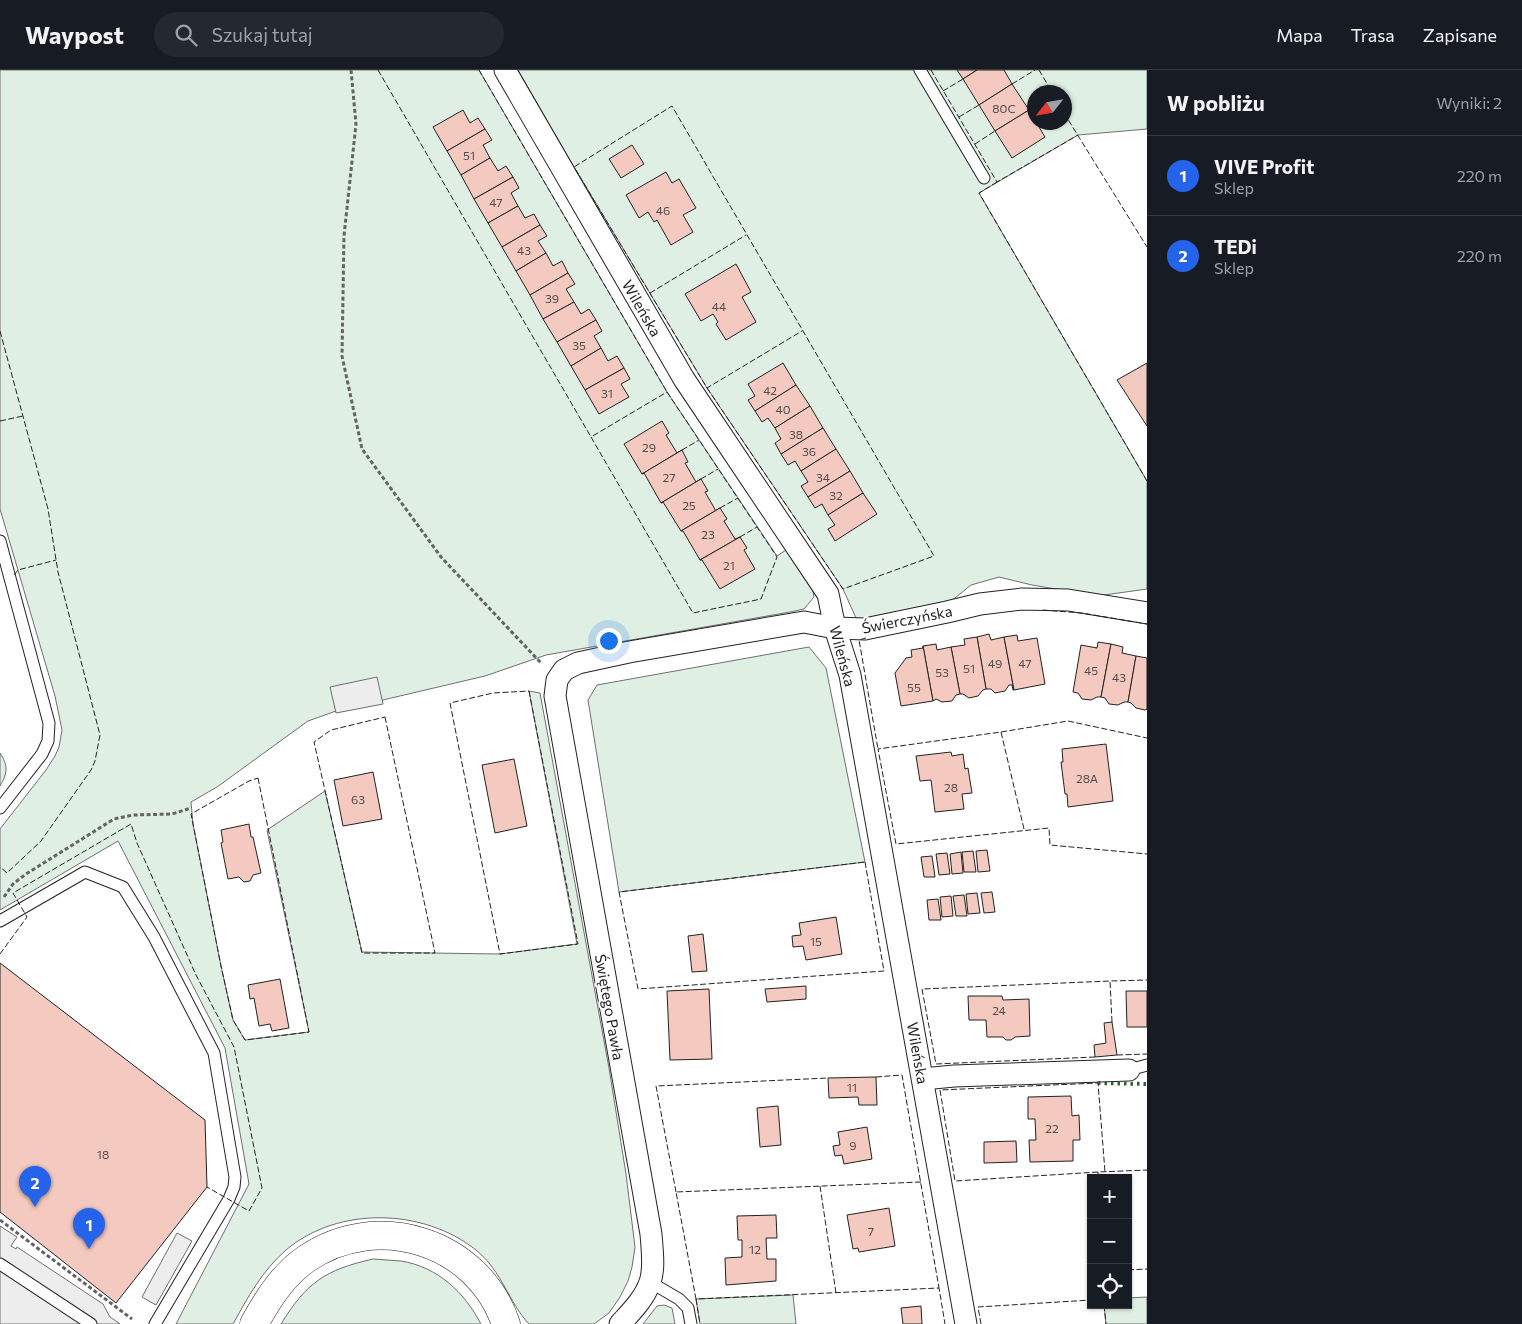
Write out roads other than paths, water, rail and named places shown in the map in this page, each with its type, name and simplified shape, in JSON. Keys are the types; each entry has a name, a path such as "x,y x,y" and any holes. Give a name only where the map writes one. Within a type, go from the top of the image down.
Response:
{"main road":[{"path":"254,1324 284,1277 306,1259 328,1246 356,1237 376,1235 414,1239 448,1252 476,1275 497,1305 506,1324"}],"street":[{"name":"Wileńska","path":"504,70 684,379 828,594 835,628 850,674 966,1324"},
{"name":"Świerczyńska","path":"556,680 564,670 578,663 629,652 804,622 835,628 865,629 980,604 1022,599 1068,600 1147,613"},
{"name":"Świętego Pawła","path":"556,680 555,696 651,1234 653,1264 650,1282 642,1298 620,1324"},
{"path":"923,1079 1138,1067"}],"lane":[{"path":"920,70 984,178"},
{"path":"0,541 49,723 48,741 42,754 0,808"},
{"path":"0,921 85,872 123,888 154,937 214,1053 235,1177 234,1187 229,1199 155,1324"},
{"path":"0,1264 91,1324"},
{"path":"650,1282 679,1299 688,1308 691,1324"}],"place":[{"name":"TEDi","path":"35,1207"},
{"name":"VIVE Profit","path":"89,1249"}]}
